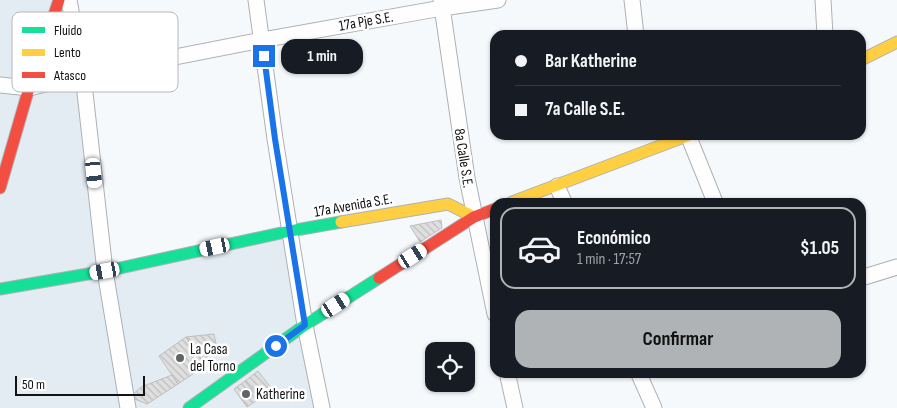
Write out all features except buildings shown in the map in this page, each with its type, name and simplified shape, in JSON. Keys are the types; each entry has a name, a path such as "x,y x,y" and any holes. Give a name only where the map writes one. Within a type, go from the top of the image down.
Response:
{"main road":[{"path":"55,12 59,0"},
{"path":"866,58 897,42"},
{"path":"0,188 28,92"},
{"path":"523,198 677,140"},
{"name":"17a Avenida S.E.","path":"0,289 105,271 290,231 448,204 474,216"},
{"path":"189,408 305,325 474,216 490,211"}],"street":[{"path":"256,0 275,139 305,325 322,408"},
{"name":"17a Pje S.E.","path":"178,56 442,4 498,0"},
{"path":"632,0 635,30"},
{"path":"823,0 825,30"},
{"name":"8a Calle S.E.","path":"442,4 467,178 490,291"},
{"path":"85,92 105,271 128,408"},
{"path":"649,140 650,151"},
{"path":"691,140 713,198"},
{"path":"557,186 562,198"},
{"path":"866,276 897,267"},
{"path":"508,378 515,408"},
{"path":"641,378 654,408"}],"shaded area":[{"path":"0,0 69,0 71,12 12,12 12,92 83,92 111,270 293,230 322,408 0,408"}],"traffic: fast":[{"path":"0,289 111,270 290,231 341,222"},
{"path":"189,408 305,325 379,278"}],"traffic: slow":[{"path":"866,58 897,42"},
{"path":"523,198 676,140"},
{"path":"341,222 448,204 474,217"}],"traffic: jam":[{"path":"55,12 59,0"},
{"path":"0,188 28,92"},
{"path":"379,278 474,217 490,211"}],"place":[{"name":"La Casa del Torno","path":"180,358"},
{"name":"Katherine","path":"246,394"}],"route":[{"path":"264,56 275,139 305,325 276,346"}]}
